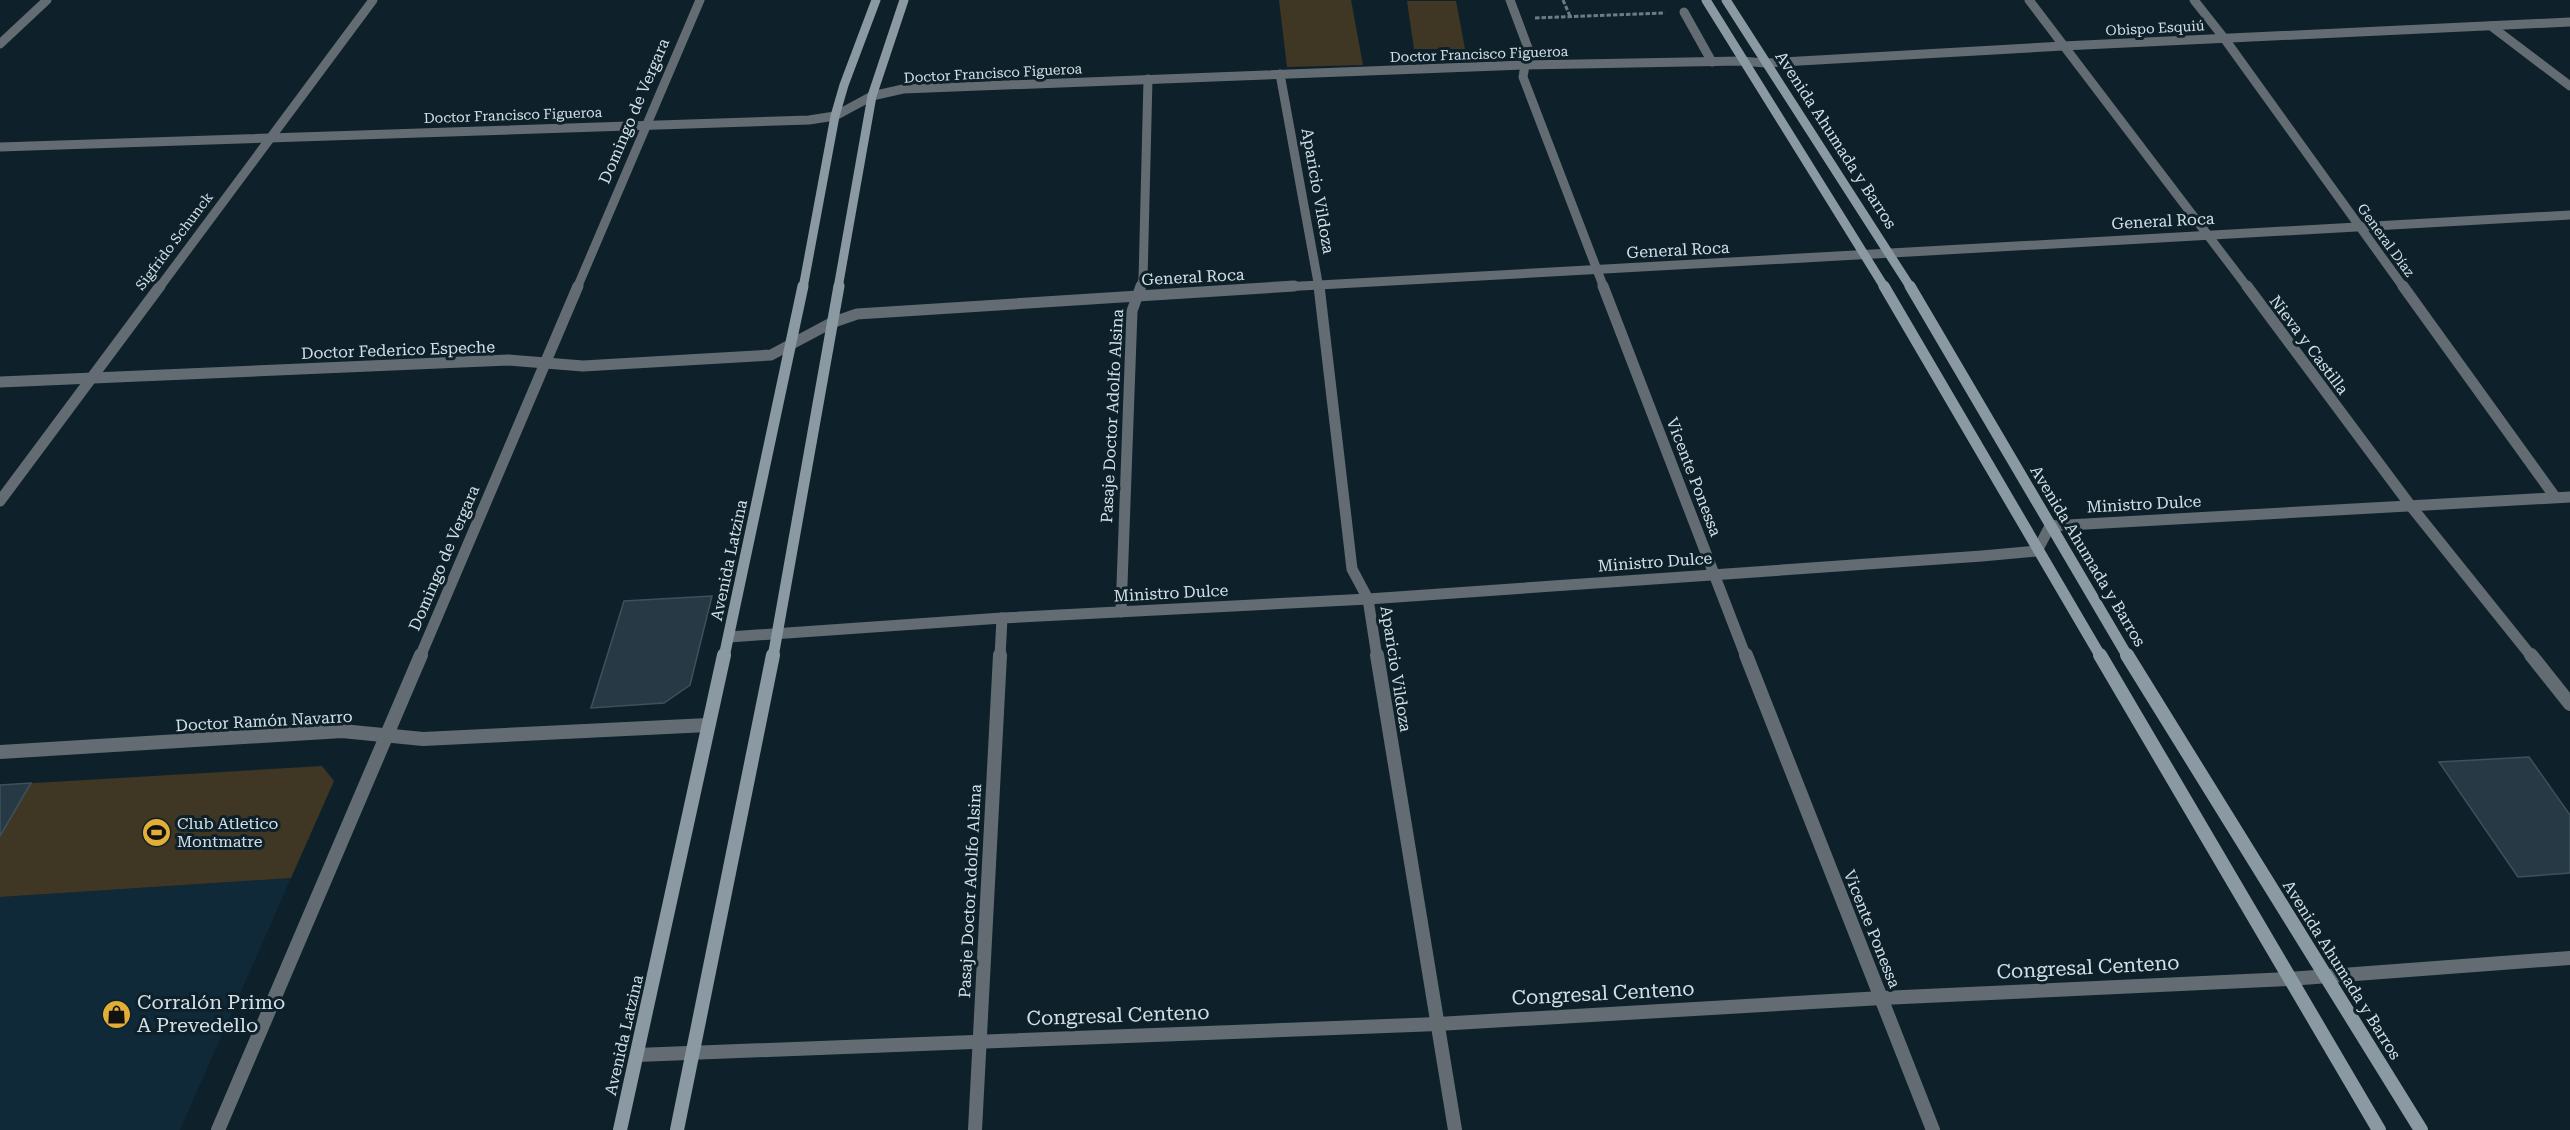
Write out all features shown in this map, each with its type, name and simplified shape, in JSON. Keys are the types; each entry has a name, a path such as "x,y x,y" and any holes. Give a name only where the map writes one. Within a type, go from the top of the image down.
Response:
{"street":[{"path":"0,44 47,0"},
{"name":"Sigfrido Schunck","path":"0,501 374,0"},
{"name":"Domingo de Vergara","path":"218,1130 700,0"},
{"name":"Avenida Latzina","path":"620,1130 793,342 835,116 844,85 876,0"},
{"path":"677,1130 778,632 872,96 904,0"},
{"name":"Vicente Ponessa","path":"1510,0 1527,48 1522,77 1714,574 1933,1130"},
{"path":"1706,0 1742,61 1865,254 2037,551 2379,1130"},
{"name":"Avenida Ahumada y Barros","path":"1726,0 1890,252 2050,526 2421,1130"},
{"name":"Nieva y Castilla","path":"2029,0 2208,234 2410,505 2570,705"},
{"name":"General Díaz","path":"2194,0 2224,38 2555,497"},
{"path":"1684,12 1712,62"},
{"name":"Obispo Esquiú","path":"1742,61 1765,63 2063,45 2570,22"},
{"path":"2491,26 2570,86"},
{"name":"Doctor Francisco Figueroa","path":"0,147 809,120 835,116 872,96 903,89 1524,65 1742,61"},
{"name":"Aparicio Vildoza","path":"1280,74 1319,285 1352,569 1368,600 1455,1130"},
{"name":"Pasaje Doctor Adolfo Alsina","path":"1121,612 1132,311 1143,280 1148,80"},
{"name":"General Roca","path":"793,342 831,323 857,314 1138,295 2570,215"},
{"name":"Doctor Federico Espeche","path":"0,382 508,360 583,366 771,354 793,342"},
{"name":"Ministro Dulce","path":"2050,526 2570,496"},
{"path":"2037,551 2050,526"},
{"name":"Ministro Dulce","path":"729,637 1002,618 1368,600 2037,551"},
{"name":"Pasaje Doctor Adolfo Alsina","path":"975,1130 1002,618"},
{"name":"Doctor Ramón Navarro","path":"0,752 342,731 423,740 708,725"},
{"name":"Congresal Centeno","path":"637,1055 1438,1024 1882,998 2289,979 2570,958"}],"path":[{"path":"1563,0 1570,16"},
{"path":"1516,18 1684,12"}],"shaded area":[{"path":"1279,0 1351,0 1363,65 1287,67"},
{"path":"1407,1 1456,1 1465,49 1414,49"},
{"name":"Club Atletico Montmatre","path":"322,766 334,781 291,878 0,897 0,785"},
{"name":"Corralón Primo A Prevedello","path":"291,878 180,1130 0,1130 0,897"}],"building":[{"path":"712,596 690,685 664,703 591,708 624,601"},
{"path":"2529,757 2570,815 2570,873 2518,877 2439,762"},
{"path":"31,783 0,836 0,785"}],"place":[{"name":"Club Atletico Montmatre","path":"156,832"},
{"name":"Corralón Primo A Prevedello","path":"116,1014"}]}
